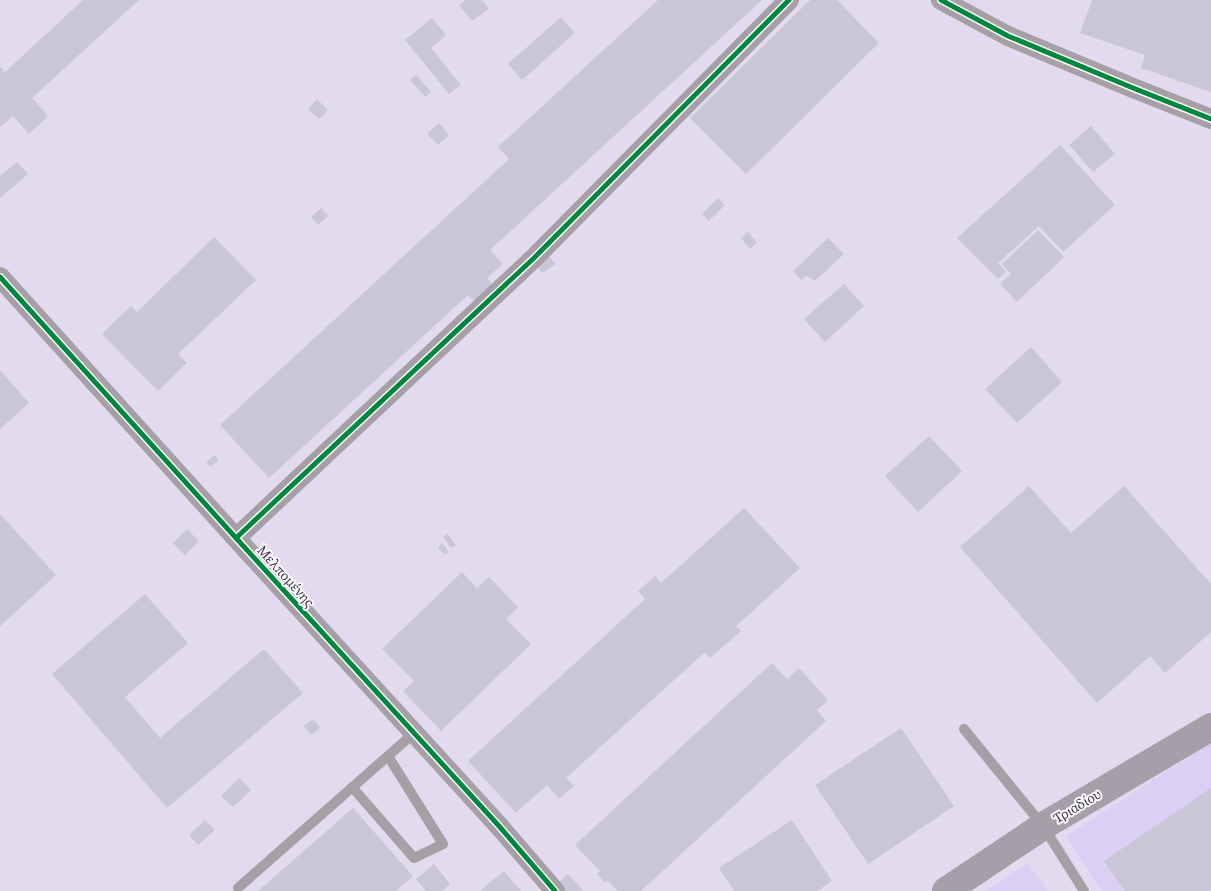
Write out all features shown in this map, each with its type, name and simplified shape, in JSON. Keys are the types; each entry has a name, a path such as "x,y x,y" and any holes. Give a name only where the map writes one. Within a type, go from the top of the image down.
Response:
{"main road":[{"name":"Τριαδίου","path":"946,891 1043,826 1211,727"}],"street":[{"path":"236,538 534,258 789,0"},
{"path":"942,0 1008,36 1211,119"},
{"name":"Μελπομένης","path":"0,277 499,826 555,891"}],"lane":[{"path":"964,729 1043,826 1084,891"},
{"path":"238,888 414,733"},
{"path":"352,787 414,858 444,844 388,756"}],"shaded area":[{"path":"1211,743 1211,891 1102,891 1066,836"},
{"path":"1028,863 1048,891 986,891"}],"building":[{"path":"83,0 139,0 32,98 48,116 29,134 13,116 0,127 0,67 5,72"},
{"path":"466,0 482,0 489,9 472,21 459,5"},
{"path":"658,0 762,0 490,250 503,264 487,278 497,289 479,306 468,295 269,478 220,425 509,159 498,147"},
{"path":"810,0 837,0 879,43 746,174 690,118"},
{"path":"1092,0 1211,0 1211,92 1141,68 1145,55 1080,33"},
{"path":"561,17 575,33 522,80 508,64"},
{"path":"432,18 446,35 431,48 461,85 449,94 405,40"},
{"path":"416,75 431,92 425,97 410,80"},
{"path":"317,99 328,110 319,119 308,109"},
{"path":"439,123 449,135 438,145 427,134"},
{"path":"1091,126 1115,154 1093,172 1069,145"},
{"path":"1060,145 1115,205 1063,252 1039,226 998,263 1006,272 998,279 957,238"},
{"path":"17,162 28,174 0,198 0,176"},
{"path":"718,198 725,205 709,221 702,214"},
{"path":"321,208 328,216 318,225 311,217"},
{"path":"1038,230 1064,257 1017,302 1000,284 1011,274 1002,264"},
{"path":"748,232 757,243 750,249 741,238"},
{"path":"214,237 256,280 178,354 187,363 158,391 102,334 131,306 137,312"},
{"path":"828,238 844,254 815,281 806,276 801,280 793,271"},
{"path":"546,252 555,264 542,273 534,262"},
{"path":"844,284 864,306 825,342 804,319"},
{"path":"1031,347 1062,382 1017,423 985,389"},
{"path":"0,370 29,403 0,429"},
{"path":"929,436 962,471 918,512 885,476"},
{"path":"215,455 219,460 210,467 206,462"},
{"path":"1029,486 1071,533 1124,486 1211,584 1211,632 1165,673 1150,656 1097,703 960,547"},
{"path":"744,508 800,568 736,626 741,631 710,658 705,652 566,778 574,786 559,799 547,785 516,813 468,761 645,599 638,591 655,576 661,583"},
{"path":"0,514 56,575 0,626"},
{"path":"187,529 199,541 185,555 173,543"},
{"path":"448,534 456,545 451,548 443,537"},
{"path":"442,543 449,552 444,555 438,547"},
{"path":"462,572 477,588 489,577 518,607 506,619 531,644 441,731 403,691 414,681 382,649"},
{"path":"145,594 188,643 125,697 160,738 264,649 303,693 167,808 52,674"},
{"path":"772,663 787,679 799,668 828,700 817,710 826,721 641,891 618,891 607,880 605,883 597,874 600,871 575,845"},
{"path":"313,719 320,728 311,735 304,726"},
{"path":"901,728 954,806 868,864 815,785"},
{"path":"239,778 251,790 233,807 221,796"},
{"path":"1211,788 1211,891 1125,891 1104,861"},
{"path":"353,808 413,876 396,891 258,891"},
{"path":"205,820 215,830 198,845 189,835"},
{"path":"792,820 832,881 817,891 734,891 719,868"},
{"path":"434,864 450,884 442,891 426,891 416,879"},
{"path":"504,871 521,891 480,891"},
{"path":"568,874 584,891 561,891 556,885"}],"cycle path":[{"path":"236,538 534,258 789,0"},
{"path":"941,0 1008,36 1211,119"},
{"path":"0,277 499,826 555,891"}]}
